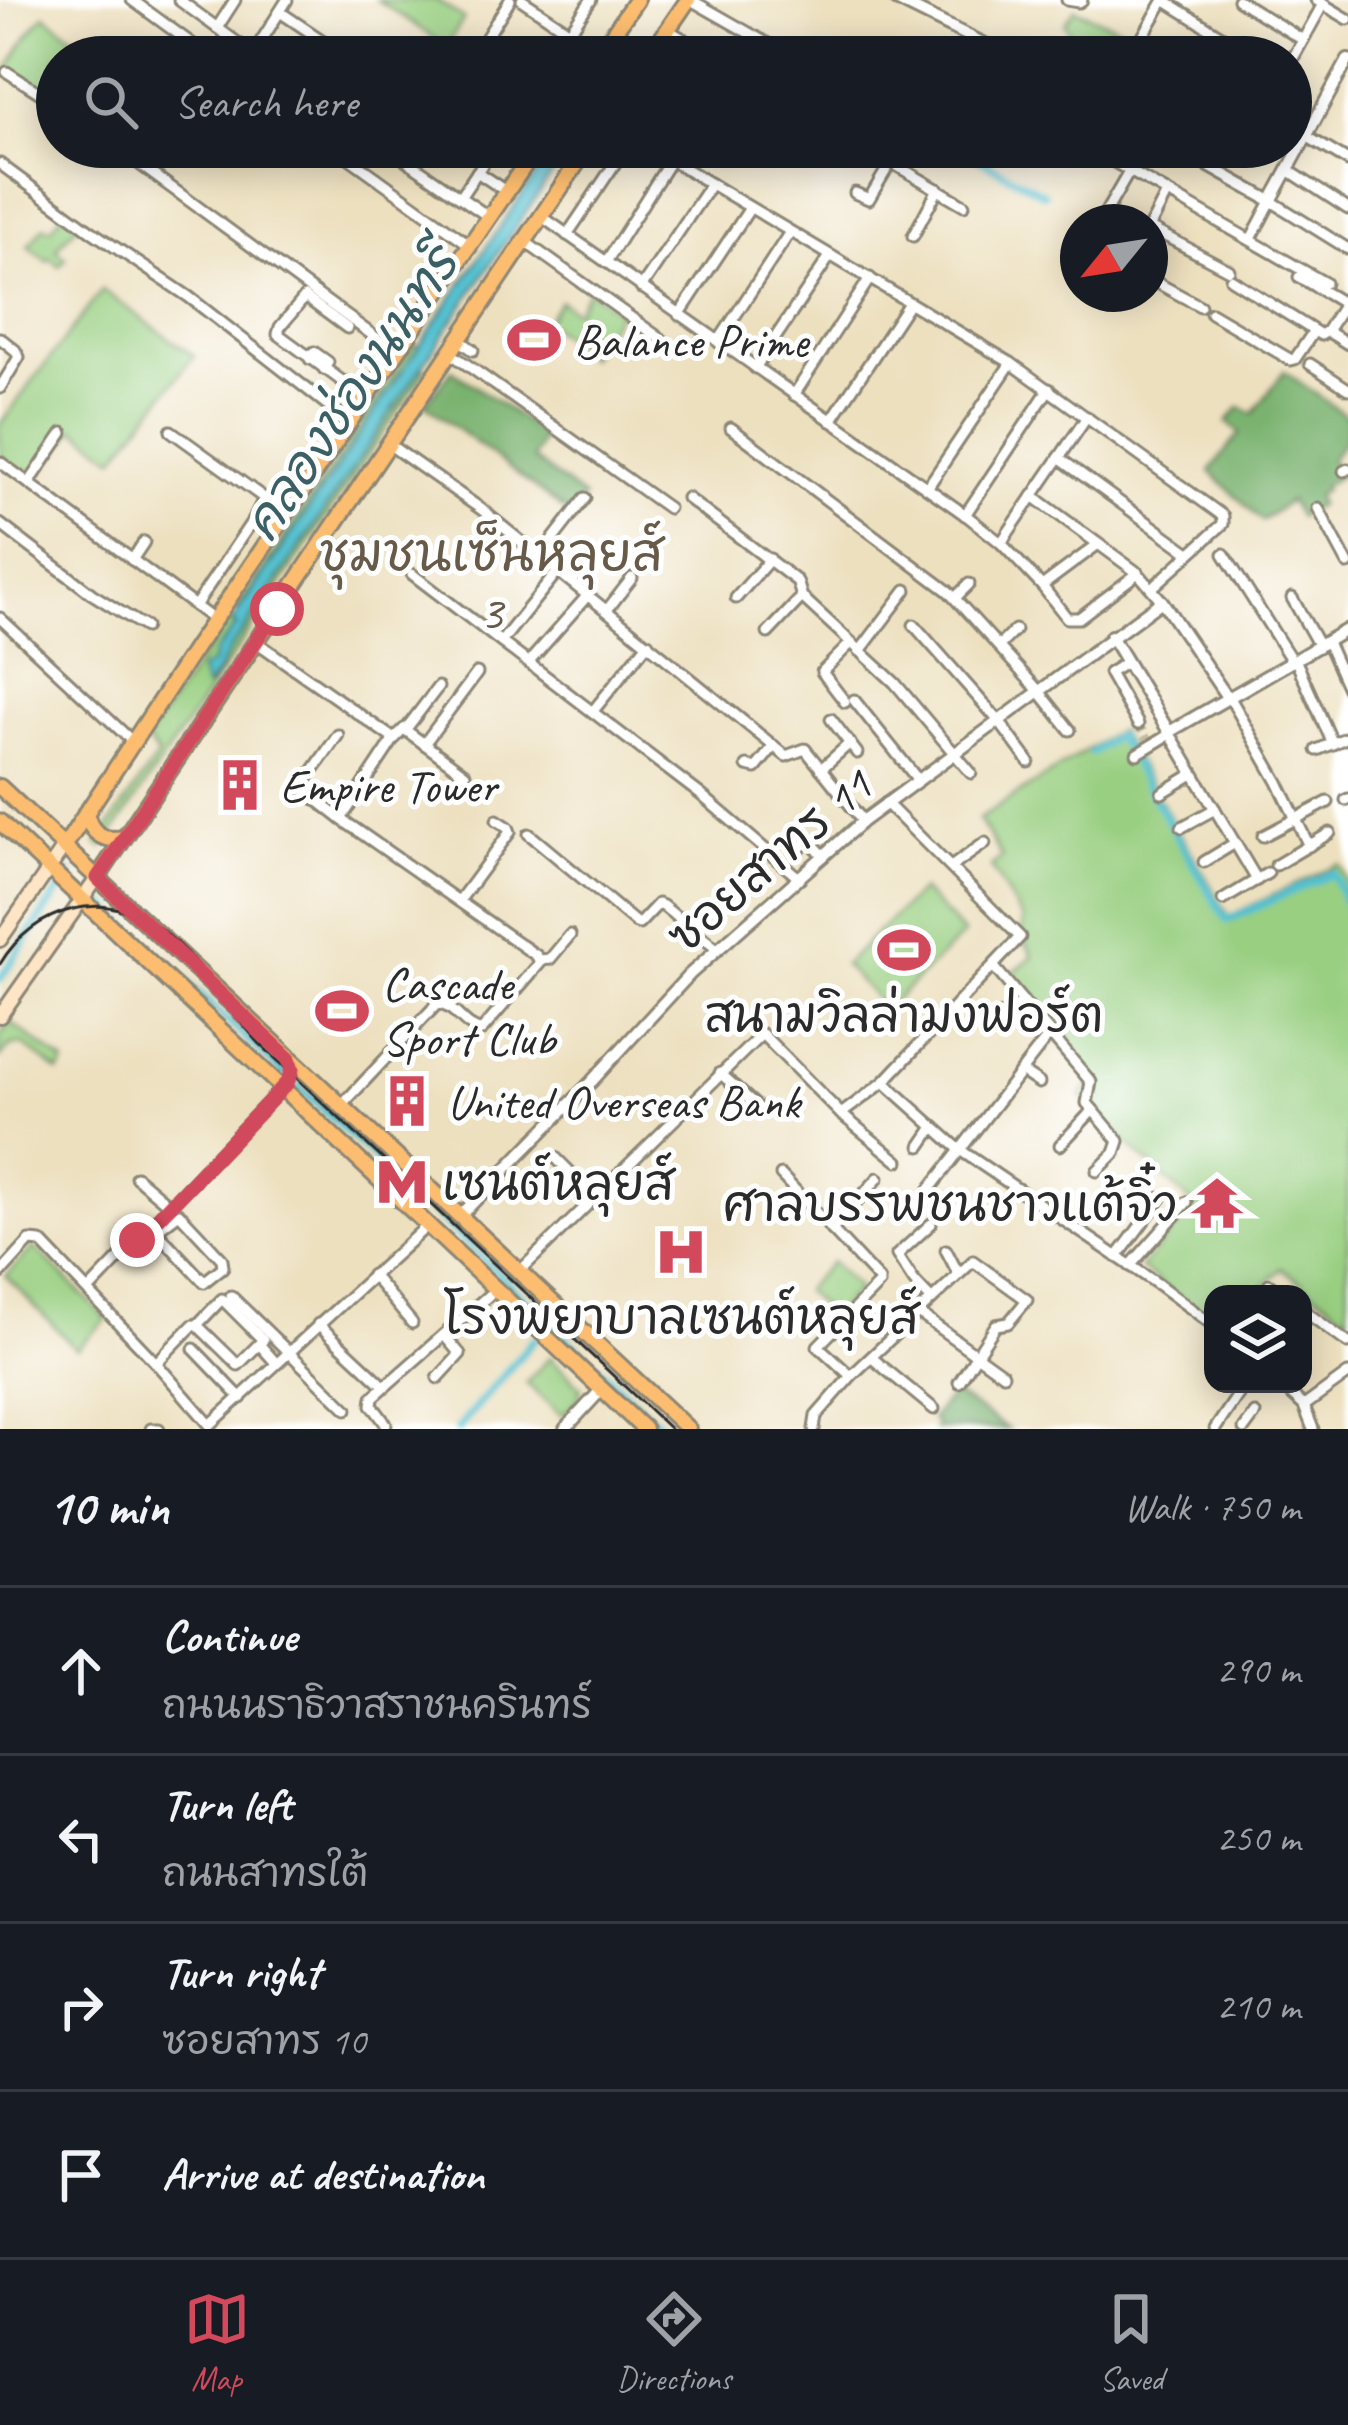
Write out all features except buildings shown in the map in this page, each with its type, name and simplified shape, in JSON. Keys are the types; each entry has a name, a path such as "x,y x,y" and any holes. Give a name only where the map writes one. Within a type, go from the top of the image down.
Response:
{"main road":[{"path":"611,36 636,0"},
{"path":"664,36 689,0"},
{"path":"0,940 523,168"},
{"path":"0,1016 98,878 573,168"},
{"path":"0,787 688,1429"},
{"path":"86,812 88,824 99,836 122,838"},
{"path":"0,822 644,1429"},
{"path":"282,1088 292,1070 289,1059"},
{"path":"296,1100 294,1088 299,1081 314,1081"}],"street":[{"path":"132,0 181,36"},
{"path":"179,0 229,36"},
{"path":"218,28 235,0"},
{"path":"266,36 287,0"},
{"path":"487,36 510,0"},
{"path":"522,0 570,32"},
{"path":"567,36 591,0"},
{"path":"689,0 753,36"},
{"path":"896,0 969,36"},
{"path":"1066,0 1082,0"},
{"path":"1143,36 1164,0 1221,36"},
{"path":"1238,0 1296,36"},
{"path":"1305,36 1320,2 1348,20"},
{"path":"280,12 316,36"},
{"path":"668,30 678,36"},
{"path":"1312,124 1348,61"},
{"path":"7,71 36,90"},
{"path":"1312,139 1348,160"},
{"path":"0,164 189,296 348,422"},
{"path":"145,168 397,353"},
{"path":"363,168 470,244"},
{"path":"417,168 489,217"},
{"path":"461,196 479,168"},
{"path":"567,235 612,168"},
{"path":"606,262 666,168"},
{"path":"682,168 1011,363 1223,516 1222,524 1152,588"},
{"path":"855,193 869,199 887,168"},
{"path":"901,168 964,205"},
{"path":"1123,168 1325,283"},
{"path":"1212,168 1348,249"},
{"path":"1251,239 1288,170 1348,208"},
{"path":"477,172 506,192"},
{"path":"1111,204 1130,172"},
{"path":"641,288 711,184"},
{"path":"913,236 938,189"},
{"path":"1162,204 1167,194"},
{"path":"679,315 750,208"},
{"path":"541,216 965,515 1001,543 1071,620 1138,573"},
{"path":"718,342 790,232"},
{"path":"1168,238 1322,335 1346,305 1299,277"},
{"path":"524,241 672,347"},
{"path":"755,368 830,256"},
{"path":"794,395 870,278"},
{"path":"1168,289 1200,306"},
{"path":"347,328 302,298 278,334 342,381 370,392"},
{"path":"831,421 909,303"},
{"path":"1211,313 1291,360 1314,331"},
{"path":"1327,332 1348,344"},
{"path":"0,338 19,359 0,388"},
{"path":"453,345 473,350"},
{"path":"453,345 668,508"},
{"path":"927,488 1011,363"},
{"path":"1310,364 1348,389"},
{"path":"965,515 1049,389"},
{"path":"1001,543 1087,417"},
{"path":"731,428 955,598 1070,730"},
{"path":"171,431 264,498 195,606"},
{"path":"28,483 63,433"},
{"path":"387,442 468,499 788,757 805,749 863,820"},
{"path":"1059,458 1188,553"},
{"path":"0,462 214,620"},
{"path":"1033,496 1152,588 1228,697 1309,846"},
{"path":"540,556 586,498"},
{"path":"687,498 797,581 802,597 899,687 971,773"},
{"path":"1318,508 1348,564"},
{"path":"0,524 92,594 145,627"},
{"path":"132,560 145,542"},
{"path":"1042,586 1096,544"},
{"path":"1224,554 1294,660 1334,744"},
{"path":"572,582 592,558"},
{"path":"736,598 770,559"},
{"path":"501,642 558,571"},
{"path":"412,574 700,794 800,879"},
{"path":"607,610 632,578"},
{"path":"955,598 969,584"},
{"path":"860,651 906,590"},
{"path":"529,662 588,595"},
{"path":"768,633 802,597"},
{"path":"1292,598 1348,689"},
{"name":"ซอยสาทร 11","path":"460,1215 592,1082 690,974 863,820 1162,601"},
{"path":"0,618 132,741"},
{"path":"914,626 1029,762"},
{"path":"999,646 1015,630"},
{"path":"1138,754 1347,631"},
{"path":"1112,636 1257,880"},
{"path":"255,641 394,739"},
{"path":"851,643 823,672 918,780"},
{"path":"593,711 648,644"},
{"path":"1126,662 1109,674 1138,724"},
{"path":"424,744 477,673"},
{"path":"341,819 394,739 438,687"},
{"path":"821,769 853,748 831,719"},
{"path":"406,729 465,774"},
{"path":"338,735 304,790 540,960 550,959 569,935"},
{"path":"1317,750 1348,737"},
{"path":"747,766 756,769 774,746"},
{"path":"1162,793 1193,774"},
{"path":"1263,836 1328,802"},
{"path":"841,1114 884,1082 1020,937 886,803"},
{"path":"1183,827 1215,809"},
{"path":"459,901 510,832 497,820"},
{"path":"1223,900 1330,833"},
{"path":"530,834 636,923 658,904 717,950"},
{"path":"796,850 809,840 824,856"},
{"path":"950,867 985,843"},
{"path":"1204,862 1235,843"},
{"path":"341,1105 437,1004 448,1006 474,1030 482,1030 540,960"},
{"path":"994,967 1091,1082 1088,1103 1119,1141 1115,1153 1097,1171"},
{"path":"994,1018 1023,1002"},
{"path":"520,1271 762,1034 841,1114 898,1161"},
{"path":"929,1190 1050,1034"},
{"path":"1021,1071 1039,1083"},
{"path":"720,1073 761,1110"},
{"path":"884,1082 959,1150 1204,1319"},
{"path":"154,1229 169,1204 282,1088"},
{"path":"728,1113 744,1095"},
{"path":"1060,1145 1093,1110"},
{"path":"921,1146 934,1127"},
{"path":"556,1158 595,1197"},
{"path":"782,1175 880,1282 818,1346 851,1376"},
{"path":"136,1177 169,1204"},
{"path":"832,1230 878,1178"},
{"path":"1117,1257 1161,1198"},
{"path":"1130,1266 1186,1202"},
{"path":"89,1290 154,1229 178,1212 222,1259 223,1267 204,1282 154,1229"},
{"path":"0,1274 34,1240 41,1242 210,1426 429,1224"},
{"path":"931,1224 897,1255 931,1299"},
{"path":"946,1250 958,1273"},
{"path":"814,1429 816,1416 851,1376 974,1261 1027,1300 1008,1323 996,1325 958,1382"},
{"path":"372,1275 412,1323"},
{"path":"386,1424 372,1405 373,1397 497,1288"},
{"path":"231,1296 347,1408"},
{"path":"222,1299 263,1340 259,1344 238,1365 197,1324 222,1299"},
{"path":"917,1312 1003,1374"},
{"path":"1312,1317 1348,1343"},
{"path":"318,1324 380,1382"},
{"path":"156,1363 193,1325"},
{"path":"438,1378 460,1354 443,1335"},
{"path":"259,1344 276,1363"},
{"path":"194,1348 241,1398"},
{"path":"872,1358 934,1409"},
{"path":"1304,1406 1348,1375"},
{"path":"565,1429 602,1389"},
{"path":"1219,1428 1240,1393"},
{"path":"1290,1393 1304,1406 1313,1429"},
{"path":"1244,1429 1256,1414"}],"green space":[{"path":"377,0 436,0 464,19 453,36 431,36"},
{"path":"1075,9 1120,28 1115,36 1072,36 1065,23"},
{"path":"44,15 74,36 36,36 36,87 8,68"},
{"path":"64,212 79,223 56,249 66,259 59,266 28,246"},
{"path":"102,290 194,356 115,458 75,429 35,481 0,458 0,424"},
{"path":"589,290 619,312 588,357 544,323 560,301 575,311"},
{"path":"414,344 419,347 239,611 236,609"},
{"path":"422,366 426,369 103,848 97,844 158,755 146,740 227,619 245,628"},
{"path":"452,370 544,435 533,459 584,498 569,514 425,404"},
{"path":"1284,371 1348,417 1348,436 1330,460 1342,475 1323,486 1316,496 1319,505 1298,517 1289,501 1262,521 1210,471 1240,433 1227,422 1240,407 1253,414"},
{"path":"1118,730 1229,916 1339,864 1348,885 1348,1317 1312,1290 1312,1285 1282,1268 1265,1285 1204,1285 1204,1315 1140,1268 1195,1206 1081,1097 1092,1080 1006,978 1033,956 1021,935 1023,920 991,867 1002,858 979,819"},
{"name":"สนามวิลล่ามงฟอร์ต","path":"921,890 964,934 886,1009 844,965"},
{"path":"10,1022 65,1063 59,1072 22,1044 10,1046 0,1058 0,1037"},
{"path":"34,1247 107,1319 76,1349 6,1276"},
{"path":"831,1262 858,1289 830,1317 804,1290"},
{"path":"550,1357 581,1387 579,1399 562,1416 526,1383"},
{"path":"953,1393 1008,1429 934,1429 937,1425 931,1419"}],"water":[{"path":"540,168 556,168 206,688 199,670 211,664 236,626 232,622"}],"waterway":[{"path":"996,168 1044,194"},
{"path":"1092,752 1117,735 1227,920 1333,873 1348,909"},
{"name":"คลองช่องนนทรี","path":"0,979 71,873"},
{"path":"93,893 285,1075"},
{"path":"299,1087 664,1429"},
{"path":"458,1429 535,1338"}],"tunnel":[{"path":"1138,724 1151,746"}],"railway":[{"path":"0,964 31,929 73,909 105,907 134,914 159,928 182,948 260,1044 670,1429"}],"place":[{"name":"Balance Prime","path":"534,340"},
{"name":"Empire Tower","path":"240,785"},
{"name":"สนามวิลล่ามงฟอร์ต","path":"904,950"},
{"name":"Cascade Sport Club","path":"342,1011"},
{"name":"United Overseas Bank","path":"407,1101"},
{"name":"เซนต์หลุยส์","path":"402,1182"},
{"name":"ศาลบรรพชนชาวแต้จิ๋ว","path":"1217,1203"},
{"name":"โรงพยาบาลเซนต์หลุยส์","path":"681,1252"}],"district":[{"name":"ชุมชนเซ็นหลุยส์ 3","path":"491,581"}],"route":[{"path":"137,1240 287,1083 292,1070 289,1059 98,878 277,609"}]}
